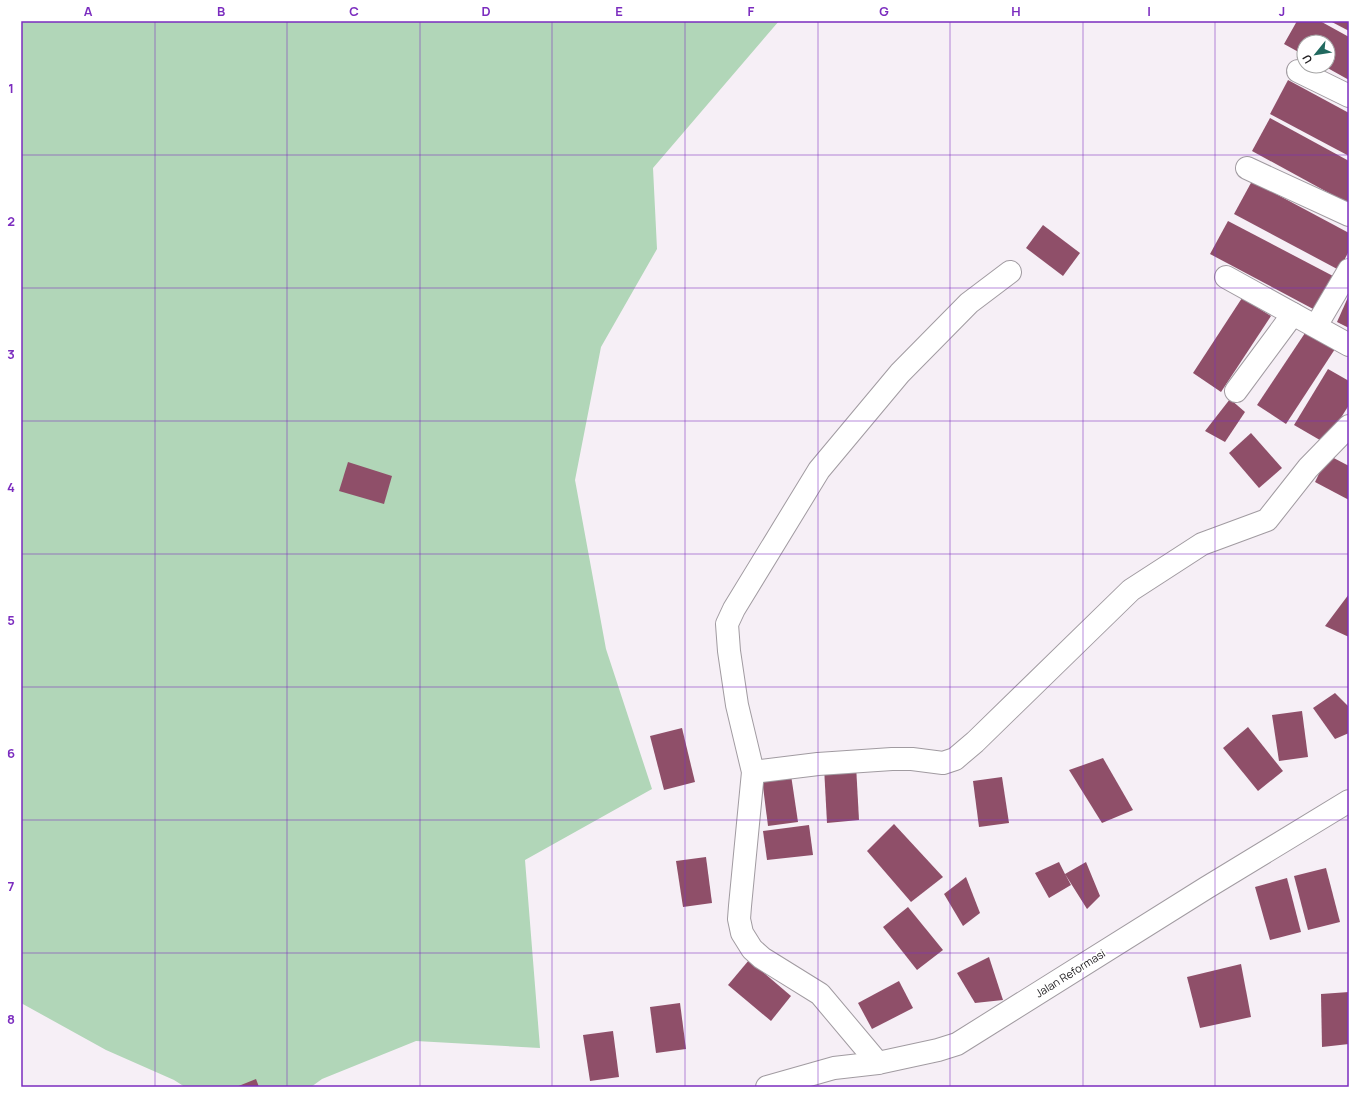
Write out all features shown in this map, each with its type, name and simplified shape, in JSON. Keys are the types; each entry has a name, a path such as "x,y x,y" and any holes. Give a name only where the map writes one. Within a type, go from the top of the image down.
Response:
{"street":[{"path":"1304,74 1349,96"},
{"path":"1247,168 1349,216"},
{"path":"1316,326 1349,270"},
{"path":"878,1063 820,994 762,958 752,949 742,933 739,919 752,772 737,705 729,651 728,624 734,609 798,503 824,464 900,373 969,303 1010,272"},
{"path":"1226,277 1349,345"},
{"path":"1236,391 1293,314"},
{"path":"752,772 818,764 892,759 912,759 943,763 955,759 975,742 1131,590 1202,544 1267,520 1308,468 1349,426"},
{"name":"Jalan Reformasi","path":"767,1087 834,1068 878,1063 938,1050 957,1044 1206,888 1349,801"}],"green space":[{"path":"21,21 779,21 653,168 657,249 601,347 575,480 606,649 652,789 525,860 540,1048 416,1041 322,1079 311,1087 185,1087 174,1080 106,1050 21,1003"}],"building":[{"path":"1297,21 1320,21 1349,37 1349,80 1336,73 1336,34 1296,34 1296,51 1284,44"},
{"path":"1330,21 1349,21 1349,31"},
{"path":"1288,80 1349,113 1349,156 1270,114"},
{"path":"1270,118 1349,161 1349,204 1252,151"},
{"path":"1252,181 1349,233 1349,251 1339,270 1234,214"},
{"path":"1228,221 1333,276 1315,310 1210,254"},
{"path":"1043,225 1080,253 1063,276 1026,248"},
{"path":"1349,295 1349,328 1337,322"},
{"path":"1242,298 1271,316 1221,392 1193,373"},
{"path":"1307,330 1335,349 1286,424 1257,405"},
{"path":"1328,369 1349,381 1349,405 1325,443 1294,425"},
{"path":"1230,399 1245,412 1225,442 1205,431"},
{"path":"1251,433 1282,468 1259,488 1229,453"},
{"path":"1328,455 1349,466 1349,500 1315,482"},
{"path":"348,462 392,476 384,504 339,491"},
{"path":"1349,594 1349,637 1325,626"},
{"path":"1335,693 1349,707 1349,733 1335,739 1313,708"},
{"path":"1302,711 1308,757 1279,761 1272,715"},
{"path":"1248,727 1283,771 1258,791 1223,748"},
{"path":"682,728 695,782 664,790 650,736"},
{"path":"1103,758 1133,810 1102,823 1069,770"},
{"path":"856,765 859,820 827,823 824,767"},
{"path":"791,775 798,822 768,826 762,779"},
{"path":"1002,777 1009,823 979,827 973,781"},
{"path":"894,824 943,877 911,902 867,851"},
{"path":"809,825 813,855 767,860 763,831"},
{"path":"706,857 712,903 683,907 676,861"},
{"path":"1059,862 1071,885 1049,898 1035,873"},
{"path":"1086,862 1100,896 1087,909 1065,874"},
{"path":"1326,868 1340,922 1308,930 1294,876"},
{"path":"966,877 980,913 963,926 944,894"},
{"path":"1287,878 1301,932 1270,940 1255,887"},
{"path":"908,907 943,950 917,970 883,927"},
{"path":"989,957 1003,1000 975,1003 957,973"},
{"path":"749,960 791,996 771,1021 728,985"},
{"path":"1241,964 1251,1017 1200,1028 1187,977"},
{"path":"899,981 913,1008 872,1029 858,1003"},
{"path":"1349,992 1349,1044 1322,1047 1321,994"},
{"path":"680,1003 686,1049 656,1053 650,1007"},
{"path":"613,1031 619,1077 590,1081 583,1035"},
{"path":"256,1079 259,1087 236,1087"}]}
